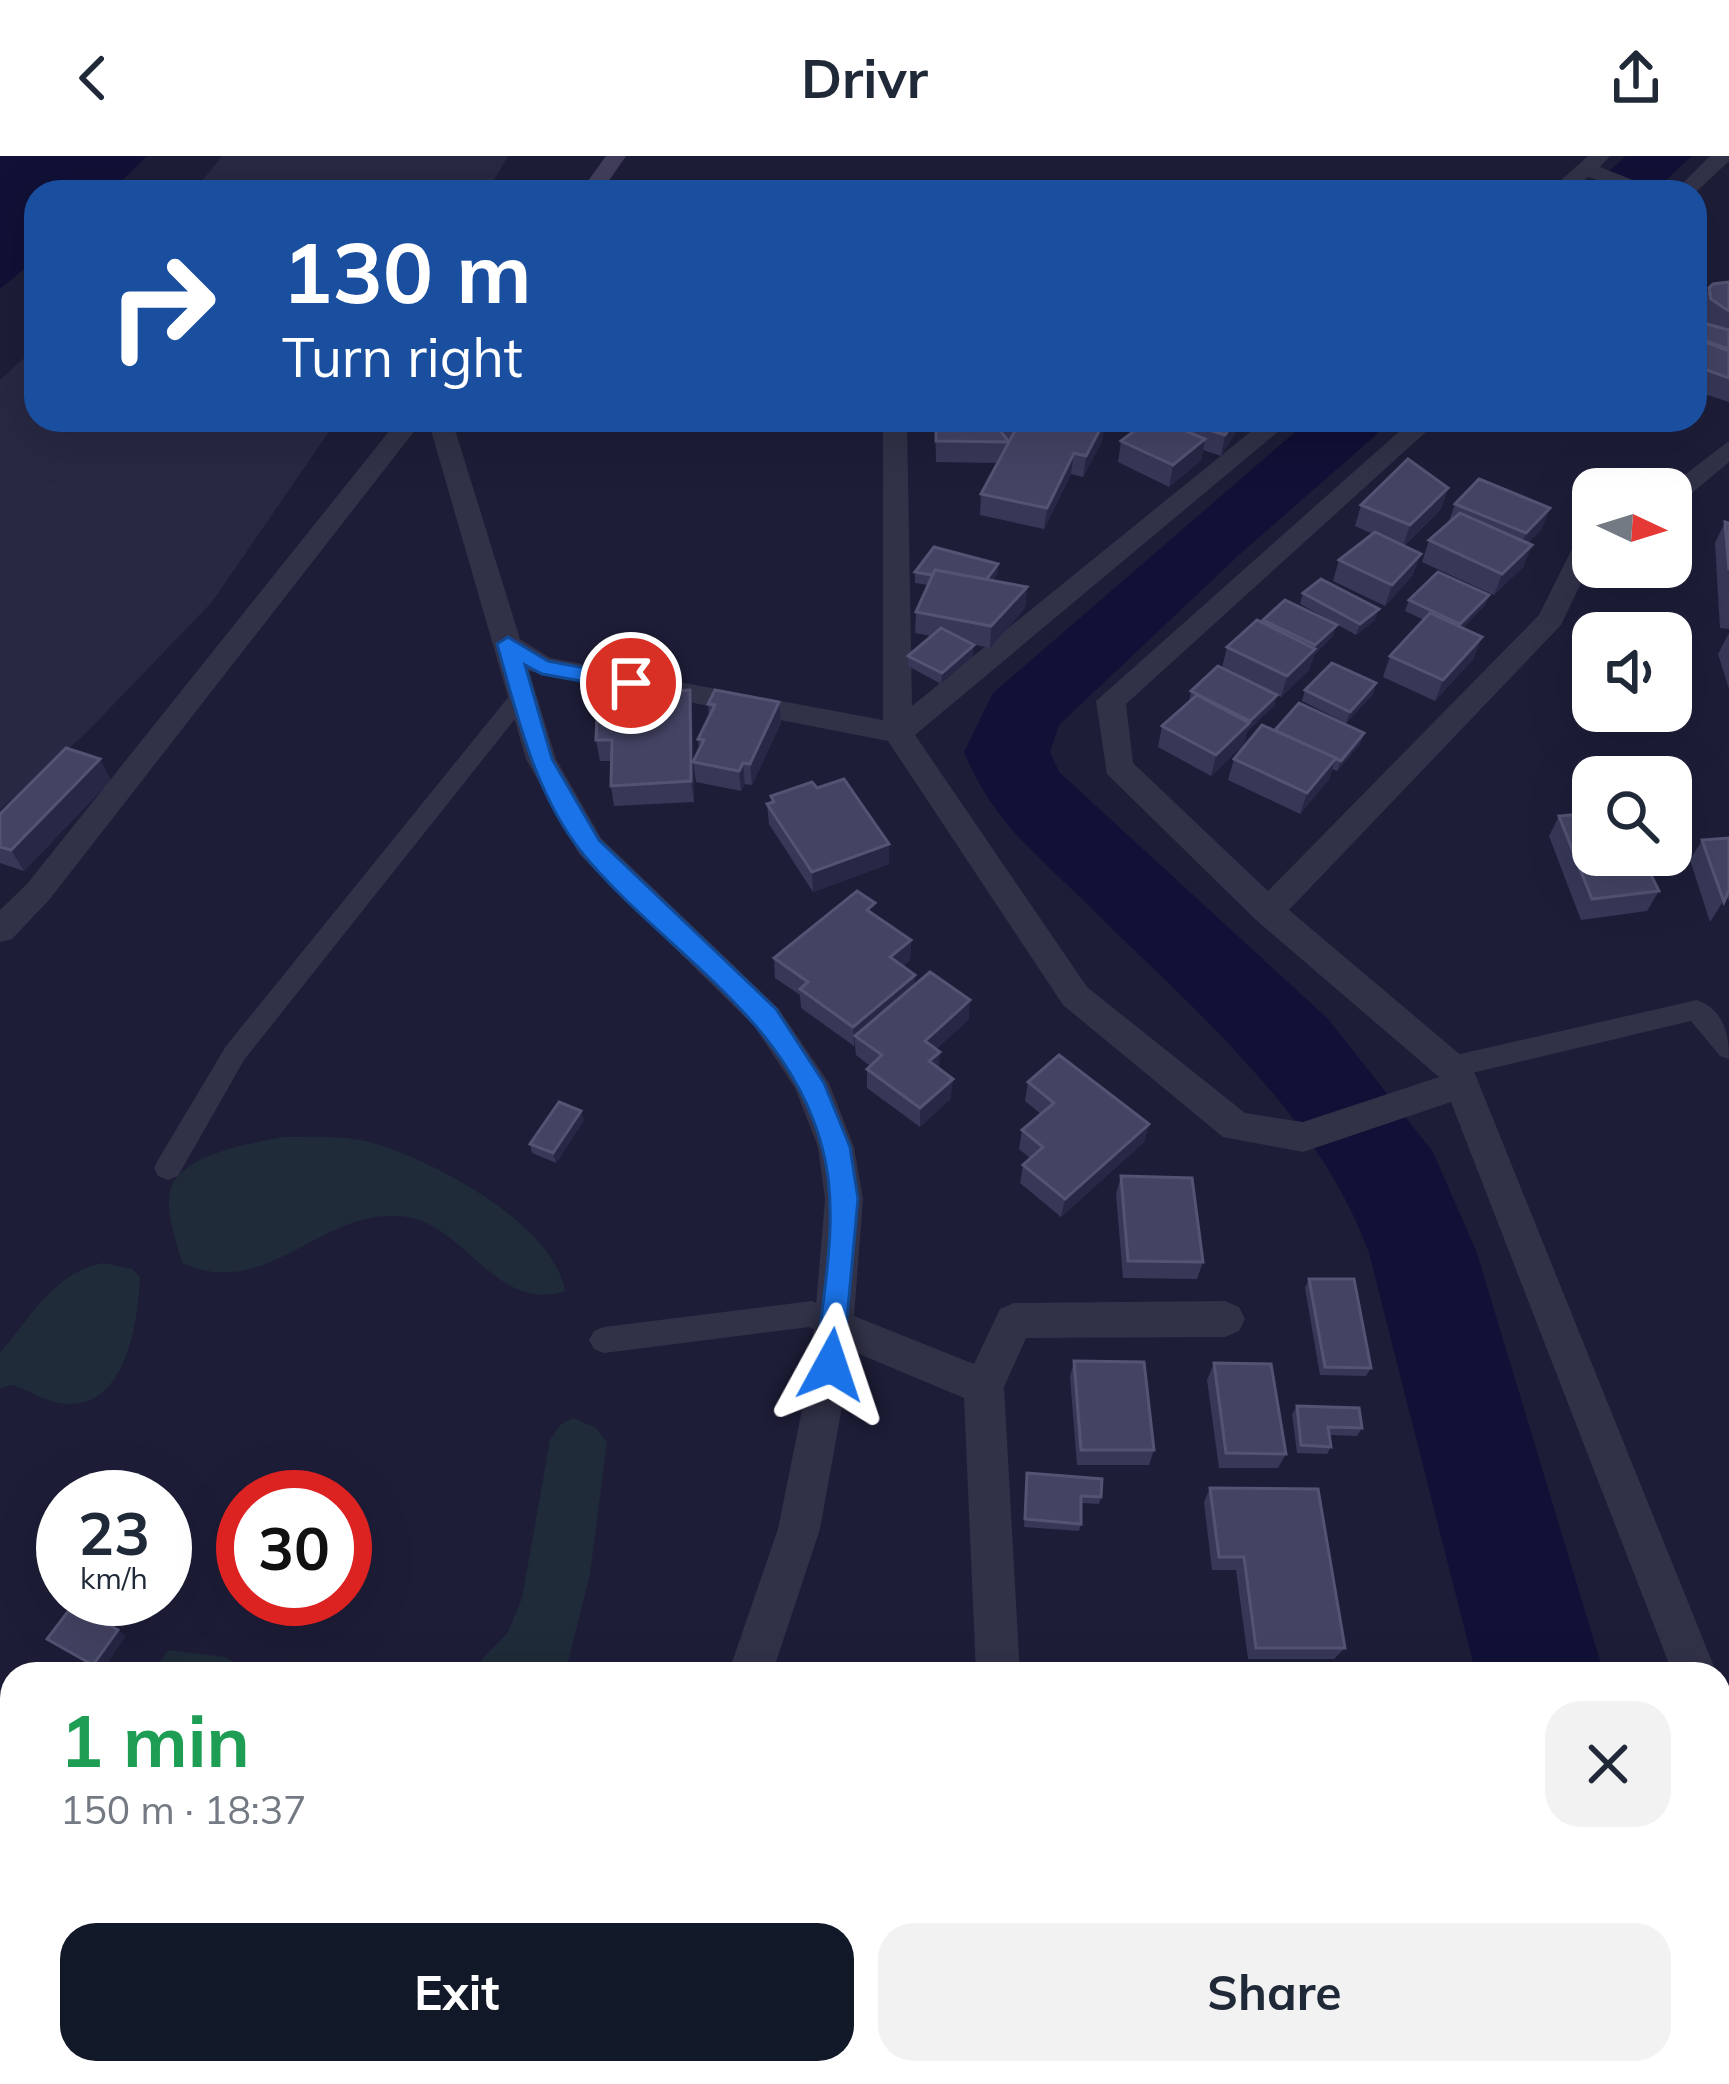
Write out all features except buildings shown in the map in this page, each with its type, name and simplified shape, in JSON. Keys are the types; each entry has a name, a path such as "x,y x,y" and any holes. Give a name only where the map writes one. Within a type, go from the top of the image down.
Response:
{"street":[{"path":"1696,180 1721,156"},
{"path":"1593,162 1629,180"},
{"path":"0,930 38,892 402,432"},
{"path":"444,432 541,759 590,846 766,1016 811,1083 836,1147 844,1199 835,1326 800,1529 755,1662"},
{"path":"895,432 898,733 1075,996 1236,1127 1303,1137 1456,1076"},
{"path":"508,644 542,667 898,733 1265,432"},
{"path":"1414,432 1111,701 1118,767 1268,911 1456,1076 1690,1662"},
{"path":"1692,480 1729,449"},
{"path":"1268,911 1551,619 1572,574"},
{"path":"997,1662 984,1388 1014,1321 1225,1319"},
{"path":"835,1326 984,1388"}],"lane":[{"path":"167,1168 235,1053 522,695"},
{"path":"1456,1076 1697,1010 1729,1048"},
{"path":"604,1340 812,1314 835,1326"}],"shaded area":[{"path":"0,156 147,156 123,180 24,180 24,269 0,289"},
{"path":"222,156 508,156 494,180 203,180"},
{"path":"24,358 24,432 329,432 212,602 86,733 0,810 0,380"},
{"path":"282,1137 365,1141 453,1177 538,1241 556,1266 565,1291 541,1295 520,1291 448,1236 407,1217 349,1224 242,1271 213,1272 182,1263 169,1213 174,1182 184,1170 215,1153"},
{"path":"104,1263 132,1269 140,1277 130,1344 110,1385 94,1398 73,1404 48,1400 13,1385 0,1388 0,1353 33,1311 72,1275"},
{"path":"573,1418 596,1428 607,1442 590,1574 568,1662 479,1662 508,1632 522,1598 550,1440 561,1424"},
{"path":"168,1650 235,1662 160,1662"}],"waterway":[{"path":"1632,180 1663,156"},
{"path":"1337,432 1022,713 1007,752 1023,789 1293,1047 1396,1183 1423,1253 1537,1662"}],"route":[{"path":"631,683 542,667 508,644 541,759 590,846 766,1016 811,1083 836,1147 844,1199 831,1365"}]}
